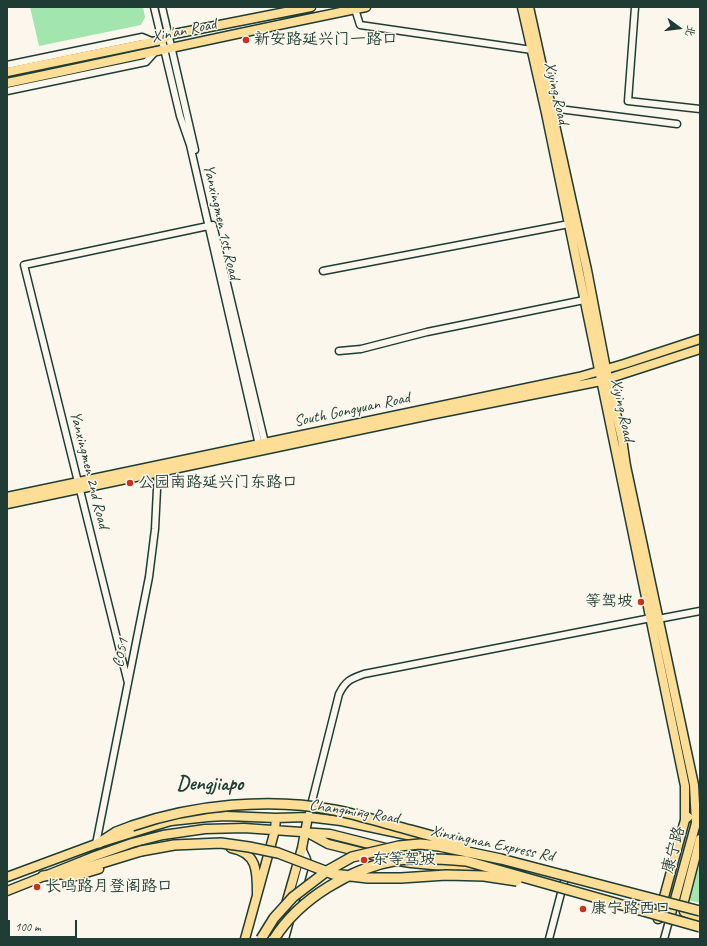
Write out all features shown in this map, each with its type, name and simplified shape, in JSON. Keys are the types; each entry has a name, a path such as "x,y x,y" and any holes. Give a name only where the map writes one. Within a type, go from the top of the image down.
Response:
{"highway":[{"path":"98,844 116,832 148,820 208,807 241,804 301,806 332,810 360,816 448,840 502,859"},
{"path":"43,876 69,873 141,852 174,845 221,843 278,853 333,874 368,878 401,878 446,875 484,876 549,885"},
{"name":"Xinxingnan Express Rd","path":"261,939 274,918 293,897 312,881 352,857 392,847 420,844 439,846 502,859 699,915"},
{"name":"Xinxingnan Express Rd","path":"275,939 288,921 309,901 333,883 362,871 398,860 442,859 466,861 700,927"}],"main road":[{"name":"Xin'an Road","path":"7,72 306,7"},
{"name":"Xin'an Road","path":"7,83 270,26 366,7"},
{"name":"Xiying Road","path":"522,7 584,300 603,370"},
{"name":"Xiying Road","path":"529,7 587,270 603,370 654,619 685,786 685,820"},
{"name":"South Gongyuan Road","path":"158,469 262,444 603,370 700,339"},
{"name":"South Gongyuan Road","path":"7,504 158,469 605,380 700,349"},
{"name":"South Gongyuan Road","path":"7,497 80,486"},
{"name":"Xiying Road","path":"654,619 694,785"},
{"path":"694,785 700,795"},
{"name":"康宁路","path":"669,921 696,823 698,810 694,785"},
{"path":"658,919 685,820 698,810"},
{"name":"Changming Road","path":"7,877 98,844 171,821 226,816 276,818 308,817 341,821 480,851 674,902"},
{"path":"275,939 302,848 308,817"},
{"path":"245,939 275,830 276,818"},
{"name":"Changming Road","path":"7,891 117,848 164,835 212,829 244,828 305,832"},
{"path":"305,832 328,844 401,862 472,868 669,921 700,931"},
{"path":"699,915 684,912 683,905 700,839"},
{"path":"43,876 76,876 152,852 198,846 220,846 241,850 250,856 254,864 257,880 257,895"},
{"path":"669,921 699,915"}],"street":[{"name":"Yanxingmen 1st Road","path":"154,7 162,39 168,49 180,116 190,145 211,225 262,444"},
{"name":"Yanxingmen 1st Road","path":"162,7 162,39"},
{"path":"635,7 628,101 700,109"},
{"path":"355,9 360,25 532,50"},
{"path":"7,65 142,36 162,39"},
{"path":"7,91 146,62 155,52"},
{"path":"551,108 677,124"},
{"path":"323,270 569,224"},
{"name":"Yanxingmen 2nd Road","path":"128,683 24,265 211,225"},
{"path":"339,351 361,349 427,332 584,300"},
{"name":"C051","path":"98,844 149,577 155,529 158,469"},
{"path":"308,817 339,694 344,684 352,679 364,674 700,611"},
{"path":"285,939 307,859 302,848"},
{"path":"549,939 566,874"},
{"path":"664,939 669,921"}],"green space":[{"path":"30,7 143,7 145,17 141,25 39,46"},
{"path":"700,858 700,903 688,900"}],"place":[{"name":"新安路延兴门一路口","path":"246,40"},
{"name":"公园南路延兴门东路口","path":"130,483"},
{"name":"等驾坡","path":"641,602"},
{"name":"东等驾坡","path":"364,860"},
{"name":"长鸣路月登阁路口","path":"37,887"},
{"name":"康宁路西口","path":"583,909"}],"district":[{"name":"Dengjiapo","path":"210,785"}]}
